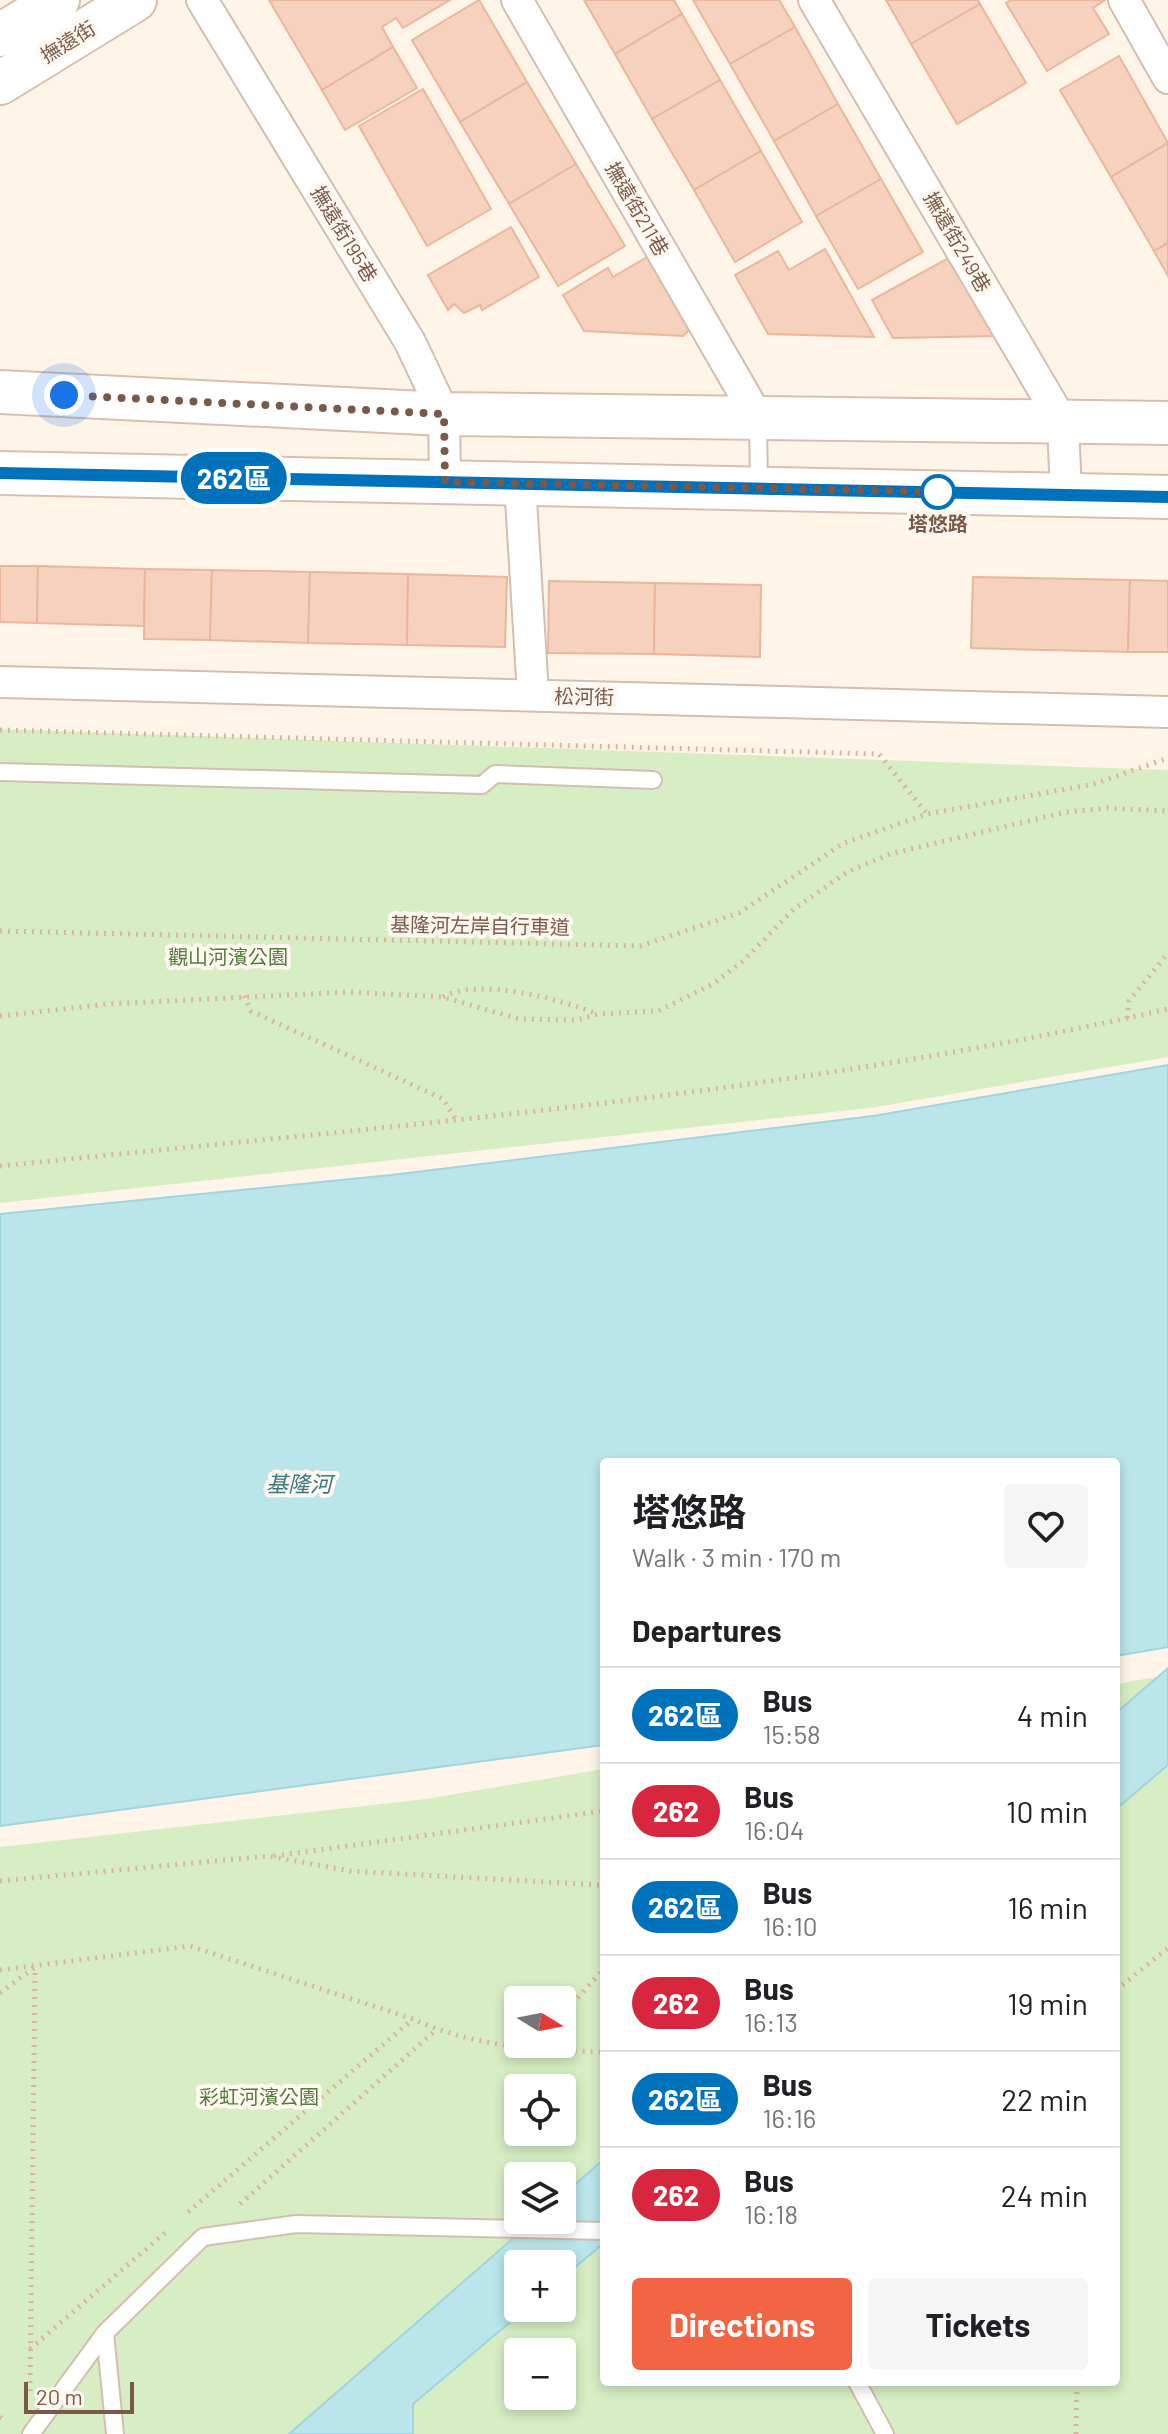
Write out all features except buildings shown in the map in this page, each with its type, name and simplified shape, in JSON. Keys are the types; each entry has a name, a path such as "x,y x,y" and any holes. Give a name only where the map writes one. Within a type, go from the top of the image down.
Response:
{"main road":[{"name":"撫遠街","path":"0,35 58,0"},
{"name":"撫遠街","path":"0,83 135,0"},
{"path":"0,392 444,414 1168,423"},
{"path":"0,473 1168,497"}],"street":[{"name":"撫遠街195巷","path":"202,0 410,342 444,414 445,482"},
{"name":"撫遠街211巷","path":"517,0 758,418"},
{"name":"撫遠街249巷","path":"814,0 1063,423 1066,495"},
{"path":"1124,0 1168,78"},
{"path":"520,483 533,695"},
{"name":"松河街","path":"0,682 1168,712"}],"lane":[{"path":"758,418 759,488"},
{"path":"0,772 482,785 495,774 653,780"},
{"path":"31,2434 105,2333 203,2237 296,2224 600,2231"},
{"path":"105,2333 115,2434"},
{"path":"859,2386 885,2434"}],"path":[{"path":"0,730 879,754 927,814"},
{"path":"479,742 481,732"},
{"name":"基隆河左岸自行車道","path":"0,931 640,946 739,913 844,843 927,814 1094,784 1168,758"},
{"path":"0,1016 108,1004 349,992 443,997 519,1019 577,1020 598,1014 658,1011 713,984 744,960 794,909 847,872 890,854 1066,812 1108,808 1168,811"},
{"path":"1127,1018 1129,1001 1168,953"},
{"path":"443,997 455,990 521,992 598,1014"},
{"path":"244,996 251,1011 443,1099 456,1120"},
{"path":"0,1166 456,1120 846,1071 1168,1009"},
{"path":"0,1881 269,1856 600,1812"},
{"path":"269,1856 350,1871 600,1885"},
{"path":"0,1970 35,1968 190,1946 413,2019 436,2030 504,2042"},
{"path":"1120,1987 1168,1948"},
{"path":"0,1993 35,1968"},
{"path":"30,2404 35,1968"},
{"path":"576,2000 600,1973"},
{"path":"186,2215 413,2019"},
{"path":"203,2237 436,2030"},
{"path":"576,2050 600,2052"},
{"path":"30,2349 174,2225"},
{"path":"1076,2434 1077,2386"}],"green space":[{"name":"觀山河濱公園","path":"0,729 1168,770 1168,1057 870,1108 0,1203"},
{"name":"彩虹河濱公園","path":"1168,1675 1168,2434 0,2434 0,1847 426,1799 600,1770 600,2386 1120,2386 1120,1683"}],"water":[{"name":"基隆河","path":"1168,1065 1168,1647 1120,1655 1120,1458 600,1458 600,1746 0,1826 0,1214 391,1175 873,1116"},
{"path":"1168,1668 1168,1765 1120,1806 1120,1710"},
{"path":"600,2163 600,2246 576,2266 576,2250 504,2250 504,2322 510,2322 413,2404 413,2434 289,2434 518,2234 576,2234 576,2184"}],"bus line":[{"name":"262區","path":"0,473 1168,497"}],"place":[{"name":"塔悠路","path":"938,492"}],"route":[{"path":"64,395 444,414 445,482 947,492 938,492"}]}
